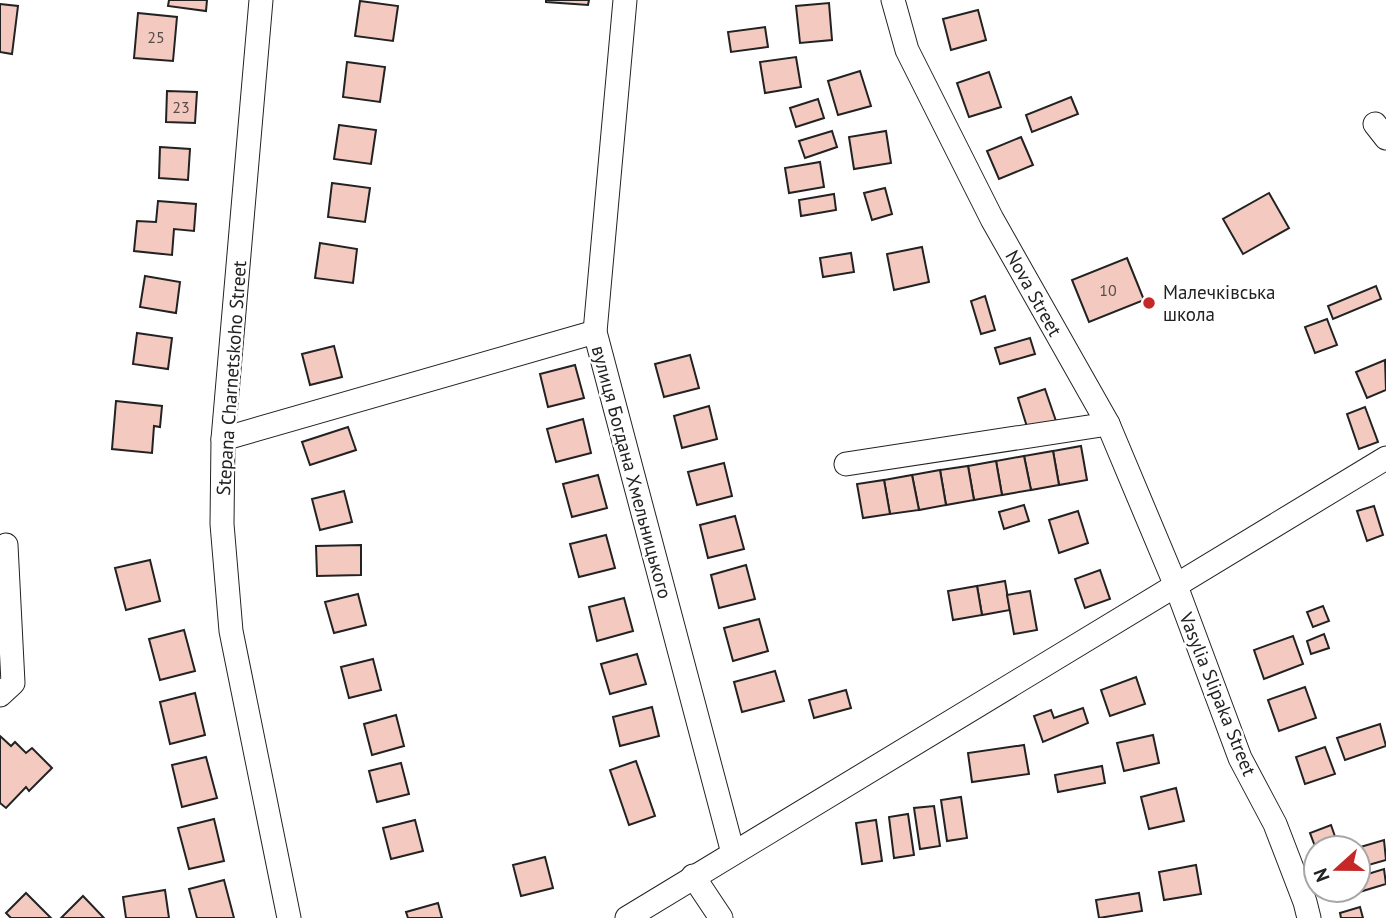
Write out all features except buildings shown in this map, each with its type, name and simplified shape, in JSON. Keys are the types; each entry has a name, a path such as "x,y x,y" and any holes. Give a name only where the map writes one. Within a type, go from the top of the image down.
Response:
{"street":[{"name":"Stepana Charnetskoho Street","path":"261,0 223,439 222,524 231,631 289,918"},
{"name":"вулиця Богдана Хмельницького","path":"625,0 595,332 733,853"},
{"name":"Nova Street","path":"893,0 907,50 986,207 1108,424 1176,586"},
{"path":"223,439 595,332"},
{"path":"846,464 1108,424"},
{"path":"627,918 1386,458"},
{"path":"0,695 13,682 6,545"},
{"name":"Vasylia Slipaka Street","path":"1176,586 1240,758 1275,824 1309,918"},
{"path":"693,876 721,918"}],"place":[{"name":"Малечківська школа","path":"1149,303"}]}
